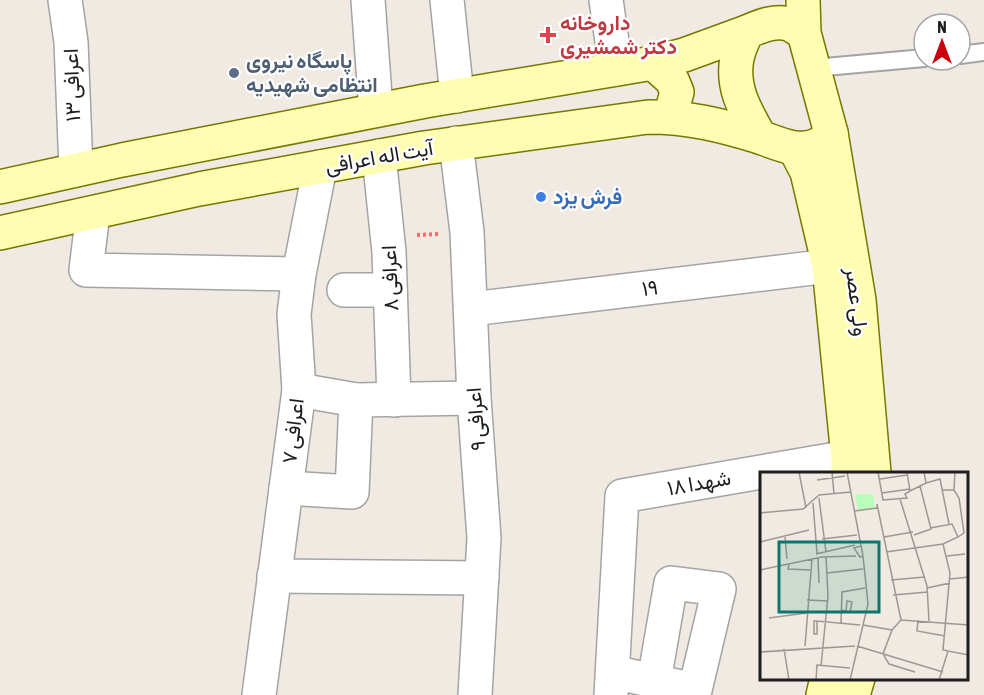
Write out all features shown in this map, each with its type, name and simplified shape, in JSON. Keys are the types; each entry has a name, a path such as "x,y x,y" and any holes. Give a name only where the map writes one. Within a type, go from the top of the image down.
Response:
{"main road":[{"name":"ولی عصر","path":"803,0 804,33 831,133 859,300 857,468"},
{"path":"0,187 122,160 376,110 653,63 684,55 757,19 789,24 804,33"},
{"path":"757,19 737,58 735,81 743,106 760,137"},
{"path":"653,63 672,80 677,92 670,117"},
{"name":"آیت اله اعرافی","path":"0,233 199,189 379,156 456,143 648,117 670,117 715,124 795,149"},
{"path":"795,149 809,148 822,143 831,133"},
{"name":"ولی عصر","path":"795,149 807,172 829,266 857,468"},
{"path":"823,695 827,680"},
{"path":"854,695 858,680"}],"street":[{"name":"اعرافی ۱۳","path":"65,0 71,42 76,170"},
{"path":"368,0 376,110"},
{"path":"447,0 457,96"},
{"path":"606,0 616,69"},
{"name":"اعرافی ۹","path":"456,143 467,232 474,398 484,537 476,695"},
{"name":"اعرافی ۸","path":"379,156 388,237 394,400"},
{"name":"اعرافی ۷","path":"259,695 298,390 294,314 299,274 320,167"},
{"path":"93,213 86,270 299,274"},
{"name":"۱۹","path":"471,309 829,266"},
{"path":"345,290 390,290"},
{"path":"298,390 356,400 474,398"},
{"path":"286,488 352,492 356,400"},
{"name":"شهدا ۱۸","path":"823,472 857,468"},
{"name":"شهدا ۱۸","path":"612,684 622,496 760,480"},
{"path":"274,576 482,578"},
{"path":"612,684 654,681"}],"lane":[{"path":"814,68 912,59"}],"path":[{"path":"388,237 467,232"}],"place":[{"name":"داروخانه دکتر شمشیری","path":"548,35"},
{"name":"پاسگاه نیروی انتظامی شهیدیه","path":"234,73"},
{"name":"فرش یزد","path":"541,197"}]}
